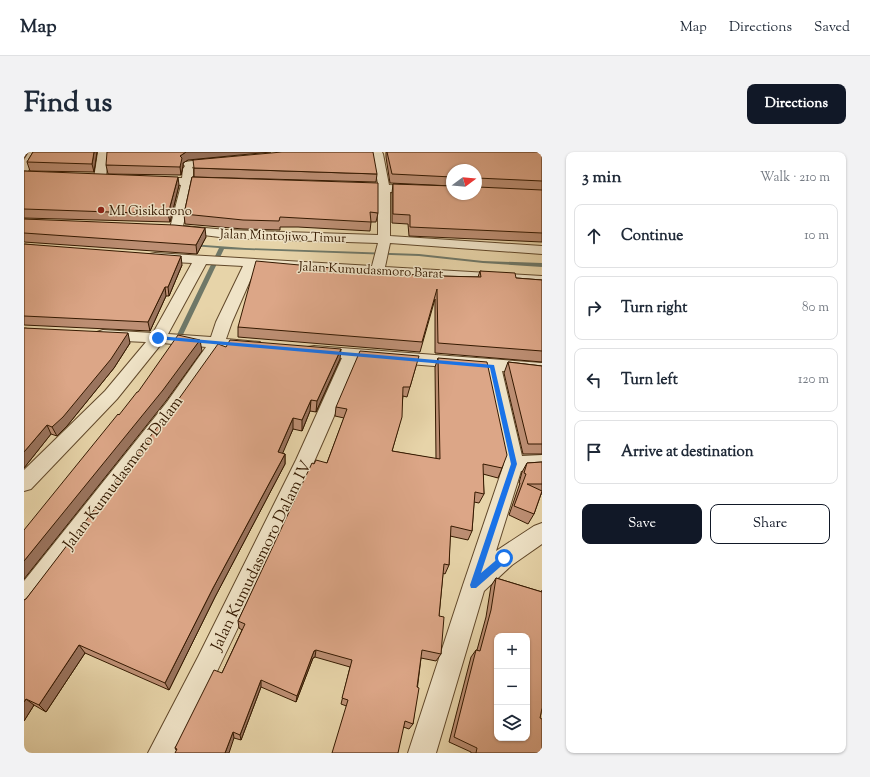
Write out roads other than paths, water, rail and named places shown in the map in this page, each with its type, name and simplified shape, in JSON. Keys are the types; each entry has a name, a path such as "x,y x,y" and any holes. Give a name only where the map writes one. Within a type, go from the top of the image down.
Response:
{"street":[{"path":"27,173 34,152"},
{"path":"100,178 103,152"},
{"path":"176,228 187,182 187,152"},
{"path":"378,265 384,241 384,187 381,153"},
{"path":"188,164 225,161"},
{"path":"139,180 225,184"},
{"path":"339,186 446,190"},
{"name":"Jalan Mintojiwo Timur","path":"160,228 176,228 227,234 542,250"},
{"name":"Jalan Kumudasmoro Barat","path":"139,255 226,262 378,265 542,280"},
{"path":"24,483 164,338 204,260"},
{"name":"Jalan Kumudasmoro Dalam","path":"24,599 173,406 224,322 251,263"},
{"path":"87,334 164,338 272,347"},
{"path":"296,349 542,369"},
{"name":"Jalan Kumudasmoro Dalam IV","path":"162,753 207,666 299,475 352,354"},
{"path":"422,753 474,585 514,464 492,366"},
{"path":"514,464 542,463"},
{"path":"474,585 504,558 542,532"}],"waterway":[{"path":"192,245 222,247"},
{"path":"176,343 222,247"},
{"path":"222,247 419,255 483,262 542,265"}],"place":[{"name":"MI Gisikdrono","path":"101,210"}]}
